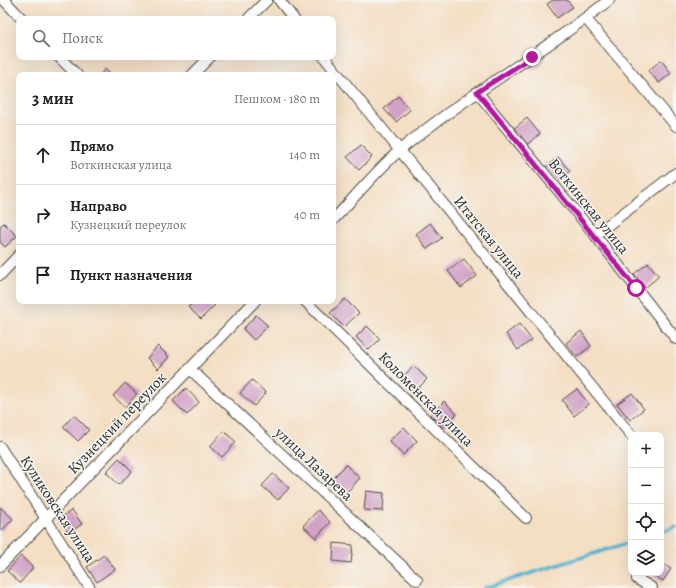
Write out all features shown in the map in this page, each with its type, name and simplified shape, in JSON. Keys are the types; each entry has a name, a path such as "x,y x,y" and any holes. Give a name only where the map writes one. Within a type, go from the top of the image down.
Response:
{"street":[{"path":"4,0 19,16"},
{"path":"251,16 267,0"},
{"path":"279,0 292,16"},
{"path":"336,217 400,151 477,92 586,19 609,0"},
{"path":"586,19 676,126"},
{"path":"62,60 73,72"},
{"path":"195,72 207,60"},
{"name":"Итатская улица","path":"326,60 629,432"},
{"name":"Воткинская улица","path":"477,92 595,235 676,339"},
{"path":"595,235 676,172"},
{"path":"0,275 16,258"},
{"name":"Кузнецкий переулок","path":"0,566 252,304"},
{"name":"Коломенская улица","path":"309,304 526,518"},
{"name":"улица Лазарева","path":"190,369 417,580"},
{"name":"Куликовская улица","path":"0,447 90,588"},
{"path":"637,579 652,588"}],"building":[{"path":"553,0 567,0 573,7 557,18 547,4"},
{"path":"661,60 671,73 659,83 648,71"},
{"path":"398,96 410,110 396,122 384,109"},
{"path":"527,118 540,134 525,146 512,130"},
{"path":"361,145 372,157 359,170 347,157"},
{"path":"558,157 570,171 557,182 545,168"},
{"path":"4,223 16,235 16,237 5,247 0,242 0,226"},
{"path":"430,223 442,238 427,249 416,234"},
{"path":"464,259 477,276 461,288 448,271"},
{"path":"648,263 659,276 645,288 634,274"},
{"path":"345,299 359,313 344,327 330,313"},
{"path":"192,304 215,305 201,319 188,307"},
{"path":"256,315 268,326 254,340 243,329"},
{"path":"519,324 532,340 518,350 506,334"},
{"path":"367,326 380,339 369,350 356,337"},
{"path":"581,331 591,346 577,357 566,343"},
{"path":"158,346 169,357 158,369 147,358"},
{"path":"414,366 427,379 414,392 400,379"},
{"path":"252,380 266,393 254,406 240,393"},
{"path":"125,383 137,394 125,407 113,396"},
{"path":"186,388 199,402 187,415 173,401"},
{"path":"577,389 589,404 574,416 562,400"},
{"path":"632,393 644,409 630,420 617,404"},
{"path":"444,401 457,414 443,428 430,415"},
{"path":"74,415 89,430 78,441 63,427"},
{"path":"404,427 417,441 403,455 389,441"},
{"path":"224,431 236,442 222,457 210,446"},
{"path":"119,458 132,471 119,485 106,472"},
{"path":"346,465 360,478 346,493 332,479"},
{"path":"273,474 289,488 278,500 262,486"},
{"path":"366,491 384,493 383,511 364,510"},
{"path":"0,507 13,519 1,531 0,530"},
{"path":"72,510 82,524 69,533 59,519"},
{"path":"318,510 330,522 316,538 303,526"},
{"path":"334,543 353,545 351,563 333,561"},
{"path":"104,555 115,569 97,582 87,567"},
{"path":"21,556 33,568 20,583 7,571"},
{"path":"664,565 671,569 663,581 655,576 664,576"}],"waterway":[{"path":"664,531 676,527"},
{"path":"484,588 628,543"}],"route":[{"path":"532,57 477,92 595,235 636,288"}]}
